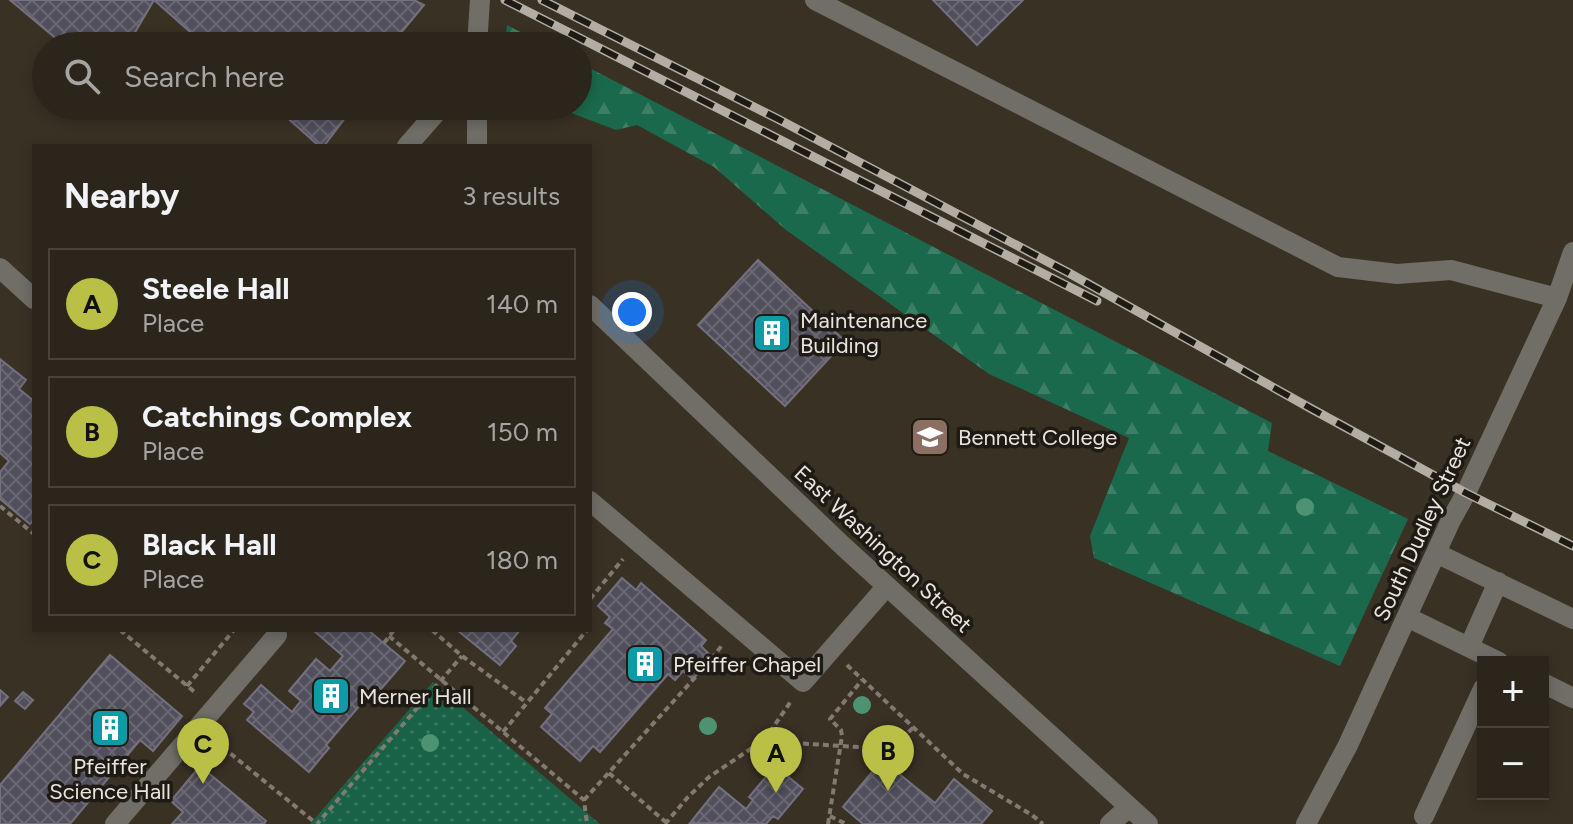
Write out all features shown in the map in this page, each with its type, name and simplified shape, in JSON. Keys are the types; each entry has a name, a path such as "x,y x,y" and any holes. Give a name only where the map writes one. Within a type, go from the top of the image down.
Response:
{"street":[{"path":"478,32 480,0"},
{"path":"815,0 852,8 1338,267 1397,274 1451,270 1557,298"},
{"path":"409,144 430,120"},
{"path":"477,120 477,144"},
{"name":"South Dudley Street","path":"1306,824 1348,745 1557,298 1573,252"},
{"path":"0,268 32,297"},
{"name":"East Washington Street","path":"592,307 731,442 1148,824"},
{"path":"592,503 803,682 887,586"},
{"path":"1436,553 1573,619"},
{"path":"1469,647 1498,582"},
{"path":"1407,617 1487,656"},
{"path":"115,824 277,635"},
{"path":"1549,686 1573,698"},
{"path":"1424,816 1477,702"},
{"path":"1110,824 1129,807"}],"path":[{"path":"0,506 32,532"},
{"path":"592,597 638,542"},
{"path":"122,632 214,708"},
{"path":"187,686 232,632"},
{"path":"384,643 392,632"},
{"path":"434,632 527,703"},
{"path":"503,732 585,632"},
{"path":"389,636 584,800 587,824"},
{"path":"831,650 963,774 1043,824"},
{"path":"198,727 317,824 462,656"},
{"path":"584,800 710,661"},
{"path":"828,824 841,746 841,730 830,719 863,679"},
{"path":"609,773 667,824 709,777 770,732 803,682"},
{"path":"761,741 874,748 902,738 914,727"},
{"path":"829,815 846,824"}],"green space":[{"path":"507,25 520,32 506,32"},
{"path":"592,69 1272,423 1268,451 1408,519 1340,666 1094,558 1090,536 1129,438 989,374 786,230 714,167 637,125 616,130 590,120"},
{"path":"433,682 600,824 310,824"}],"building":[{"path":"10,0 154,0 135,32 48,32"},
{"path":"154,0 414,0 424,5 402,32 190,32"},
{"path":"933,0 1023,0 977,45"},
{"path":"290,120 344,120 326,144 317,144"},
{"name":"Maintenance Building","path":"758,260 845,341 785,406 698,325"},
{"path":"0,359 26,380 19,389 32,399 30,524 0,499 0,472 9,461 0,453"},
{"name":"Pfeiffer Chapel","path":"622,578 636,590 641,583 706,640 701,646 712,657 693,679 683,671 675,680 668,674 600,752 593,746 580,761 541,727 552,714 545,708 613,629 605,623 610,617 598,606"},
{"name":"Merner Hall","path":"315,632 370,632 405,661 381,689 377,685 326,745 329,748 309,772 247,720 254,712 244,704 261,685 292,712 301,701 289,691 316,659 330,671 343,656"},
{"path":"459,632 518,632 511,641 516,646 500,665"},
{"name":"Pfeiffer Science Hall","path":"110,655 182,716 153,751 140,740 70,824 0,824 0,785"},
{"path":"0,690 8,697 0,706"},
{"path":"23,692 33,700 25,709 15,701"},
{"path":"882,760 935,803 954,779 992,811 981,824 863,824 843,807"},
{"path":"200,766 266,821 264,824 172,824 183,812 171,801"},
{"path":"775,766 803,789 778,819 773,816 766,824 690,823 719,787 746,809 753,800 749,797"}],"railway":[{"path":"505,0 568,32"},
{"path":"542,0 776,118 1069,273 1466,493 1573,546"},
{"path":"592,44 1097,301"}],"place":[{"name":"Maintenance Building","path":"772,333"},
{"name":"Bennett College","path":"930,437"},
{"name":"Pfeiffer Chapel","path":"645,664"},
{"name":"Merner Hall","path":"331,696"},
{"name":"Pfeiffer Science Hall","path":"110,728"},
{"name":"Black Hall","path":"203,784"},
{"name":"Catchings Complex","path":"888,791"},
{"name":"Steele Hall","path":"776,793"}]}
